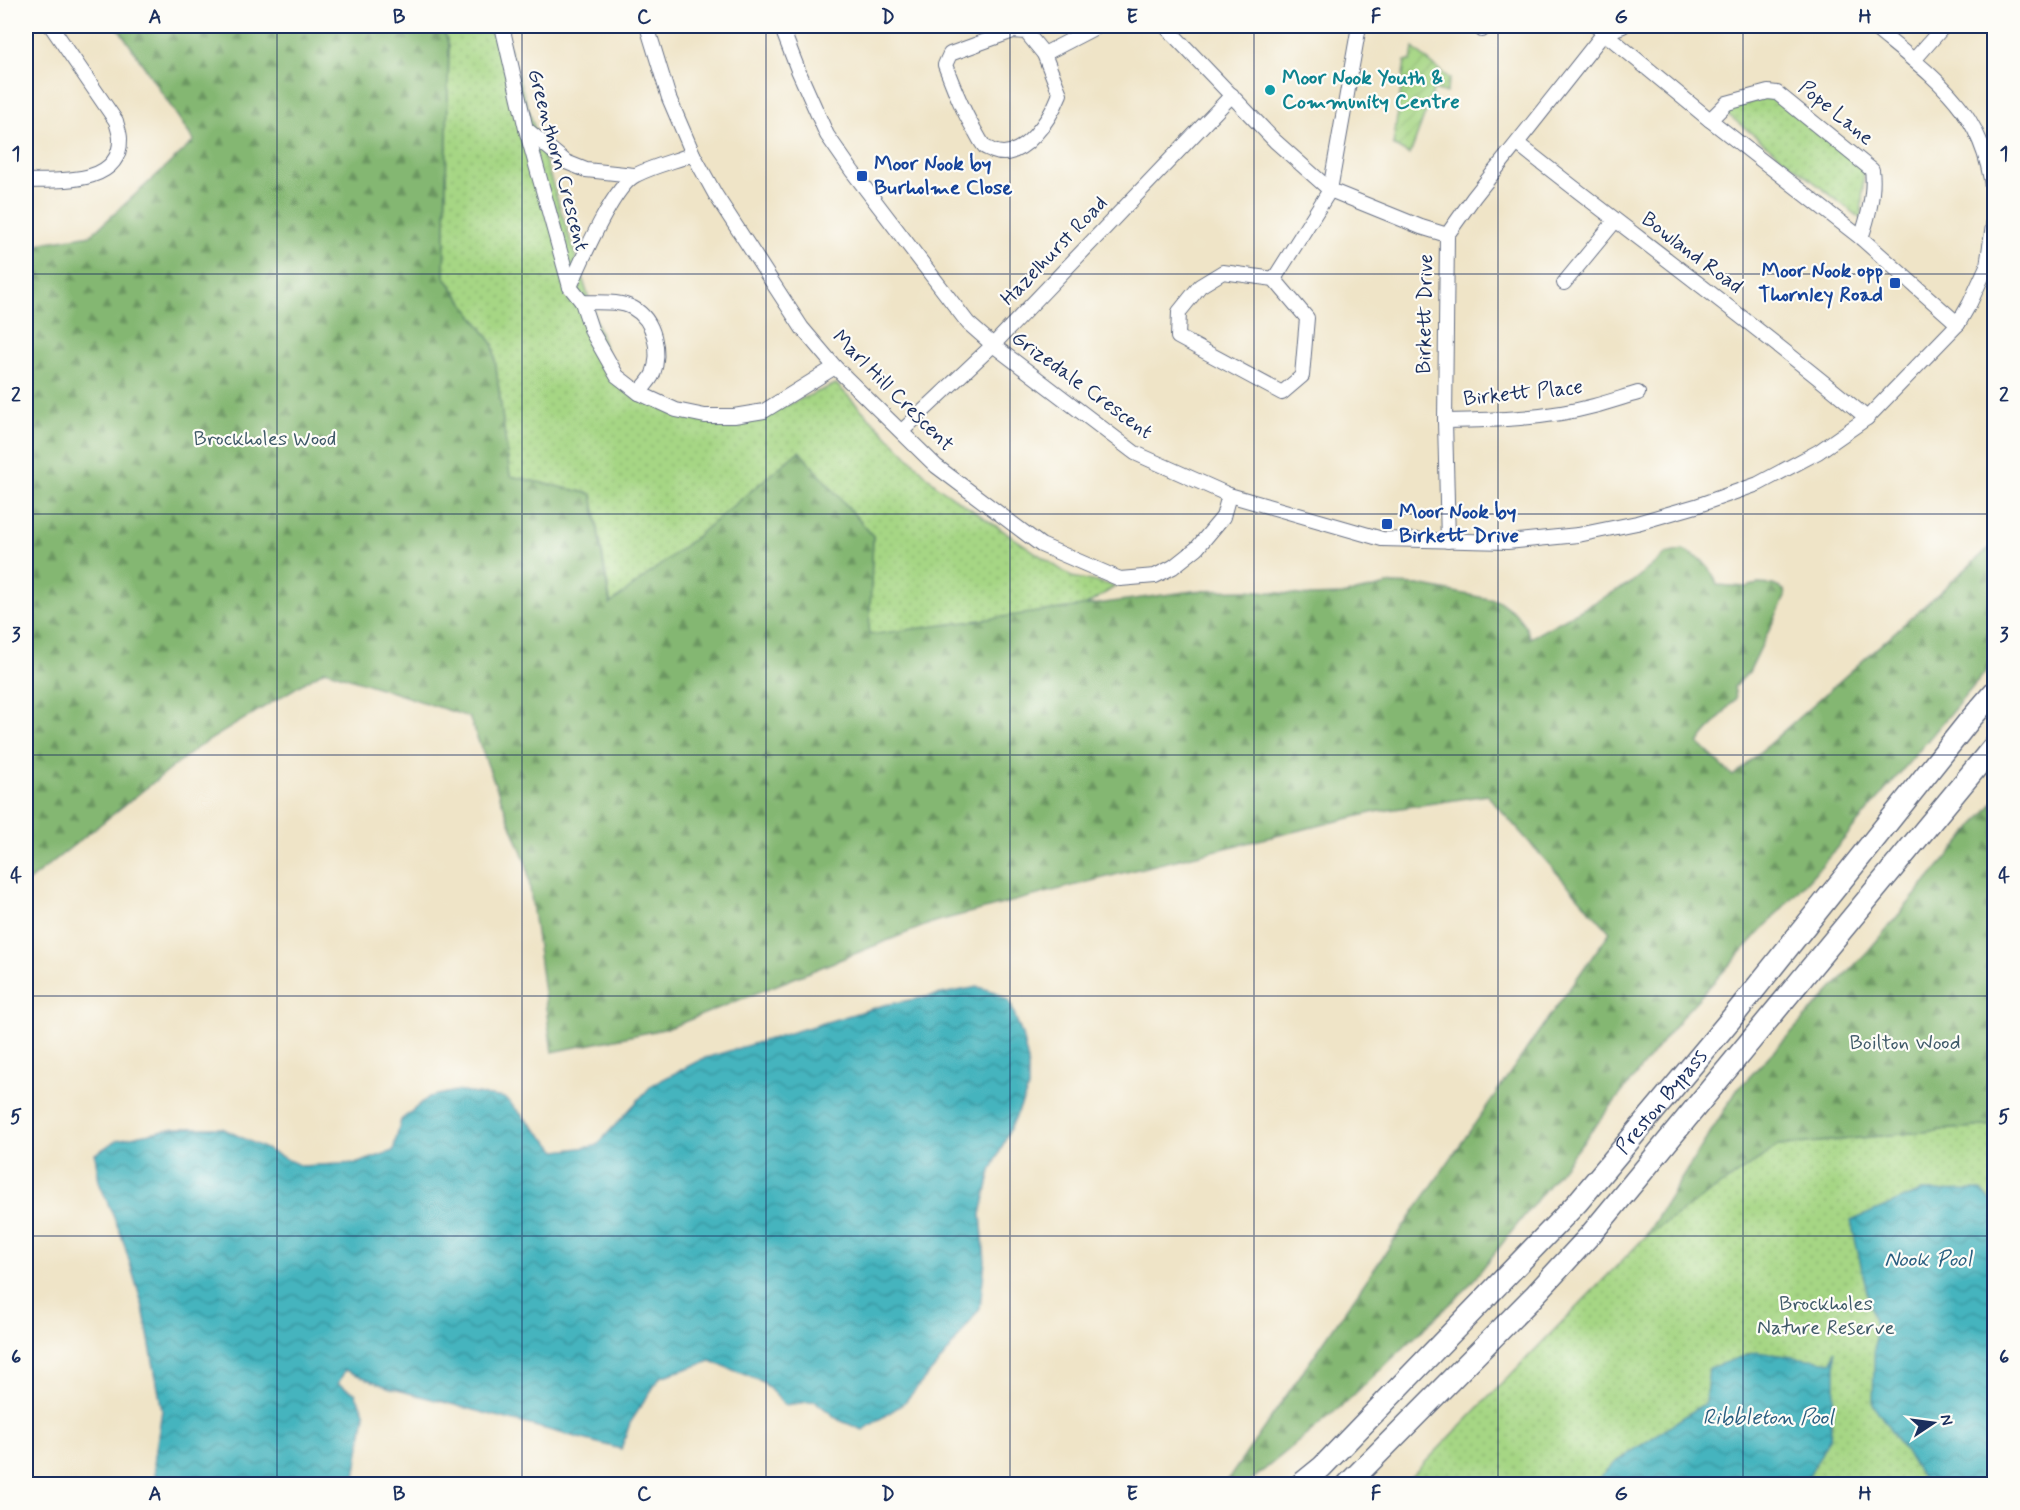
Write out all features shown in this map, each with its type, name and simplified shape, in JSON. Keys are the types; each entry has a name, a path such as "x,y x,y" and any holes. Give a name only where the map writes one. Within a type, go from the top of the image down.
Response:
{"highway":[{"name":"Preston Bypass","path":"1301,1485 1322,1467 1577,1203 1731,1019 1969,722 1995,693"},
{"name":"Preston Bypass","path":"1348,1485 1534,1296 1591,1234 1995,746"}],"street":[{"path":"26,181 79,179 94,176 107,168 117,155 120,139 116,121 51,26"},
{"name":"Greenthorn Crescent","path":"502,26 526,129 570,286 582,302 592,332 617,376 639,393 676,410 705,416 735,416 764,411 836,367"},
{"name":"Marl Hill Crescent","path":"647,26 669,98 693,154 715,194 802,328 836,367 936,466 1041,545 1120,579 1155,576 1173,567 1197,548 1223,517 1229,495"},
{"name":"Grizedale Crescent","path":"781,26 827,135 968,323 993,345 1135,453 1229,495 1382,538 1507,542 1578,535 1637,523 1696,506 1758,484 1818,452 1867,418 1958,324 1987,266 1995,219"},
{"path":"1044,54 1098,26"},
{"path":"1165,26 1275,141 1330,190 1421,227 1447,235"},
{"path":"1274,279 1330,190 1359,26"},
{"path":"1600,29 1623,26"},
{"path":"1872,26 1952,95 1972,122 1984,148 1993,178 1995,205"},
{"path":"1914,60 1944,26"},
{"path":"1600,29 1710,120 1861,238 1958,324"},
{"name":"Birkett Drive","path":"1448,541 1445,421 1447,235 1474,197 1518,144 1600,29"},
{"path":"1012,31 1026,33 1044,54 1060,94 1055,108 1040,130 1012,153 998,153 985,148 962,111 948,74 945,65 950,54 1012,31"},
{"name":"Pope Lane","path":"1710,120 1727,103 1768,92 1777,93 1872,170 1874,180 1861,238"},
{"name":"Hazelhurst Road","path":"902,430 993,345 1232,95"},
{"path":"526,129 566,162 586,170 634,175 693,154"},
{"name":"Bowland Road","path":"1518,144 1815,374 1867,418"},
{"path":"570,286 614,198 634,175"},
{"path":"1564,283 1615,221"},
{"path":"1223,272 1274,279 1307,318 1302,376 1282,393 1178,337 1179,312 1200,286 1223,272"},
{"path":"582,302 622,304 633,308 645,317 657,348 656,364 652,377 639,393"},
{"name":"Birkett Place","path":"1445,421 1541,416 1592,407 1638,393"}],"green space":[{"name":"Brockholes Wood","path":"117,26 442,26 449,45 444,276 493,344 510,476 592,494 610,604 691,541 799,451 873,536 869,635 1193,591 1248,590 1310,596 1342,595 1392,584 1419,585 1499,601 1515,613 1525,626 1530,638 1632,582 1666,554 1683,550 1705,563 1712,572 1717,585 1746,587 1758,584 1773,585 1784,590 1785,597 1749,672 1734,687 1736,698 1698,743 1733,776 1994,544 1994,662 1823,864 1684,1014 1467,1288 1345,1403 1247,1484 1225,1484 1610,932 1487,795 1375,812 1130,871 934,922 669,1028 552,1052 527,866 469,717 325,670 198,747 26,883 26,250 47,242 91,235 194,141"},
{"path":"442,26 502,26 607,355 632,397 734,428 836,384 938,487 1072,577 1116,586 1085,606 868,636 873,536 799,451 611,605 592,494 510,476 493,344 444,276 449,45"},
{"path":"1413,48 1450,79 1446,93 1434,89 1410,155 1393,145 1405,61 1411,61"},
{"path":"1767,96 1776,99 1864,169 1861,219 1727,114 1727,110"},
{"name":"Boilton Wood","path":"1994,802 1994,1125 1778,1146 1645,1237 1737,1090 1868,951"},
{"name":"Brockholes Nature Reserve","path":"1994,1125 1994,1484 1404,1484 1645,1237 1778,1146"}],"water":[{"path":"978,987 996,992 1010,1002 1022,1035 1028,1061 1028,1090 991,1171 981,1214 985,1261 980,1308 948,1352 903,1404 863,1430 839,1420 815,1401 785,1405 763,1382 711,1361 660,1377 630,1423 621,1449 390,1388 345,1370 338,1384 355,1393 365,1414 354,1484 156,1484 154,1462 162,1410 143,1307 122,1237 99,1182 95,1154 117,1140 174,1128 222,1128 301,1166 358,1163 393,1151 401,1120 429,1097 456,1091 505,1098 557,1151 596,1146 652,1085 702,1059 884,1005"},
{"name":"Nook Pool","path":"1980,1190 1994,1203 1994,1484 1926,1484 1873,1404 1875,1327 1851,1221 1921,1191"},
{"name":"Ribbleton Pool","path":"1835,1350 1835,1387 1830,1437 1805,1484 1593,1484 1617,1461 1705,1403 1709,1368 1756,1352 1832,1362"}],"place":[{"name":"Moor Nook Youth & Community Centre","path":"1270,90"},
{"name":"Moor Nook by Burholme Close","path":"862,176"},
{"name":"Moor Nook opp Thornley Road","path":"1895,283"},
{"name":"Moor Nook by Birkett Drive","path":"1387,524"}]}
